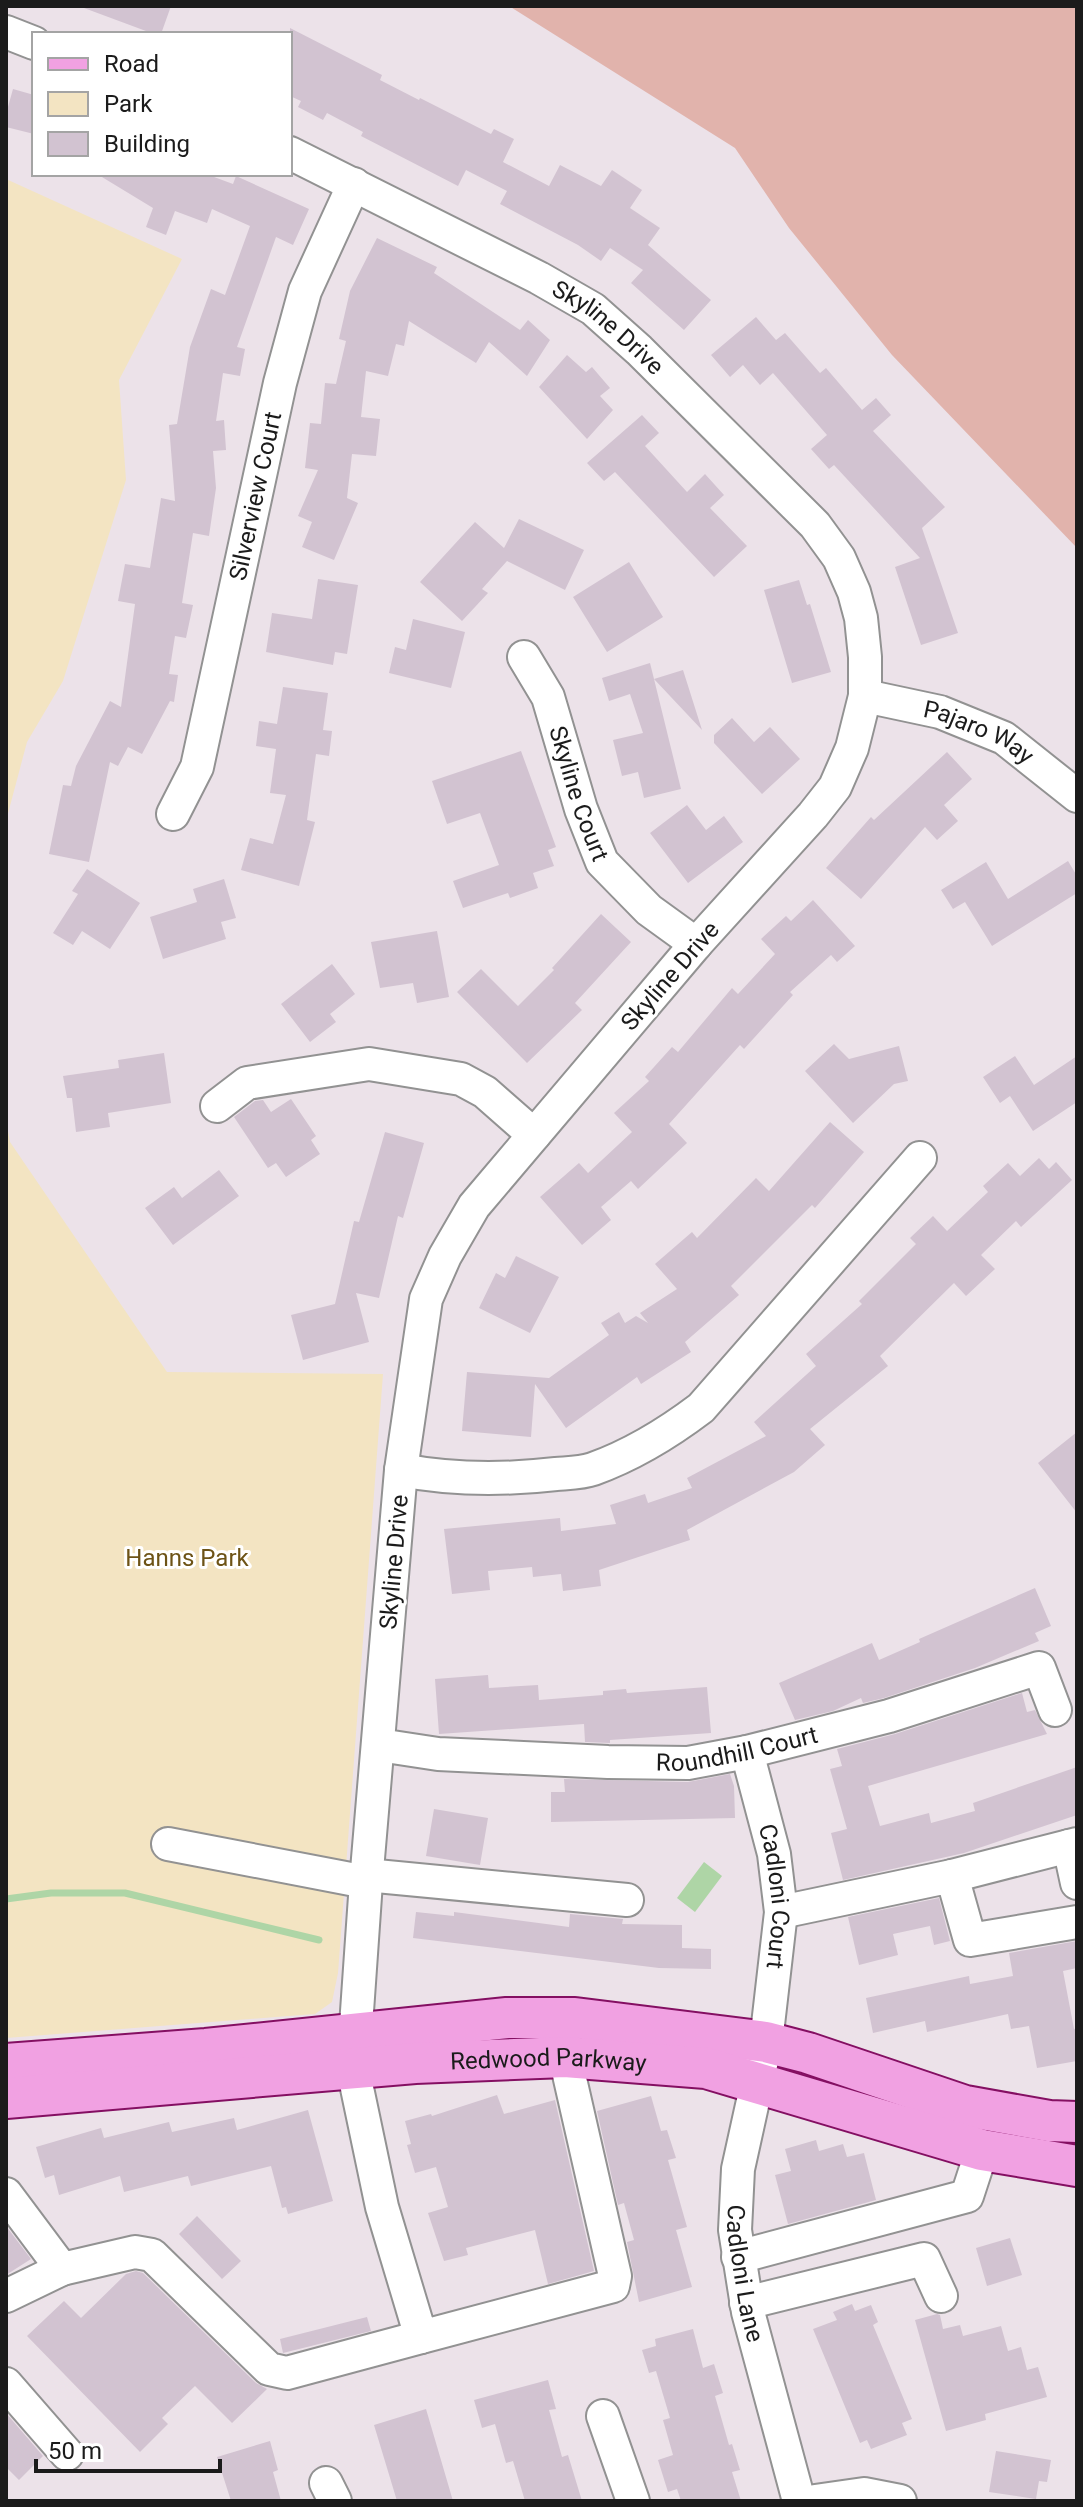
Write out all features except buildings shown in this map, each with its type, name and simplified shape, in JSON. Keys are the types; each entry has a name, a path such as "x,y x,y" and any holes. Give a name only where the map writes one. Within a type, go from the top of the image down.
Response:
{"main road":[{"name":"Redwood Parkway","path":"6,2098 353,2052 507,2018 575,2018 766,2042 965,2106 1049,2121 1077,2122"},
{"name":"Redwood Parkway","path":"6,2064 206,2049 353,2052 415,2063 565,2057 706,2068 982,2150 1077,2166"}],"street":[{"path":"6,32 32,42"},
{"name":"Skyline Drive","path":"292,154 539,278 593,309 639,350 815,525 839,558 854,592 861,618 865,657 865,696 852,748 835,787 696,944 474,1206 445,1256 426,1299 401,1470 353,2052 382,2207 421,2337"},
{"name":"Silverview Court","path":"173,814 197,767 273,411 305,291 354,184"},
{"name":"Skyline Court","path":"524,657 548,697 581,809 602,862 649,910 696,944"},
{"name":"Pajaro Way","path":"865,696 940,712 1004,738 1077,796"},
{"path":"217,1106 247,1083 369,1064 461,1079 485,1092 534,1135"},
{"path":"401,1470 469,1478 520,1478 590,1470 632,1452 671,1430 701,1408 920,1158"},
{"name":"Roundhill Court","path":"379,1745 438,1754 688,1763 747,1752 889,1716 1039,1668 1055,1710"},
{"name":"Cadloni Court","path":"747,1752 774,1854 781,1912 766,2042"},
{"path":"168,1844 366,1879 627,1900"},
{"path":"781,1912 952,1876 1073,1845 1077,1883"},
{"path":"952,1876 970,1940 1077,1922"},
{"name":"Cadloni Lane","path":"766,2042 738,2169 735,2230 746,2303 799,2501"},
{"path":"6,2296 62,2269 135,2252 152,2255 269,2369 287,2373 613,2286 615,2276 565,2057"},
{"path":"738,2257 967,2196 982,2150"},
{"path":"6,2194 62,2269"},
{"path":"746,2303 924,2259 941,2296"},
{"path":"6,2384 67,2454"},
{"path":"603,2416 633,2501"},
{"path":"815,2501 864,2494 900,2501"}],"shaded area":[{"path":"509,6 1077,6 1077,548 892,355 789,228 735,148"},
{"path":"704,1862 722,1876 695,1912 677,1898"}],"green space":[{"path":"6,179 182,259 119,380 126,480 63,681 27,742 6,821"},
{"name":"Hanns Park","path":"6,1120 10,1142 167,1372 383,1374 338,1973 332,2002 315,2014 6,2038"}],"waterway":[{"path":"6,1899 51,1893 125,1893 319,1940"}]}
